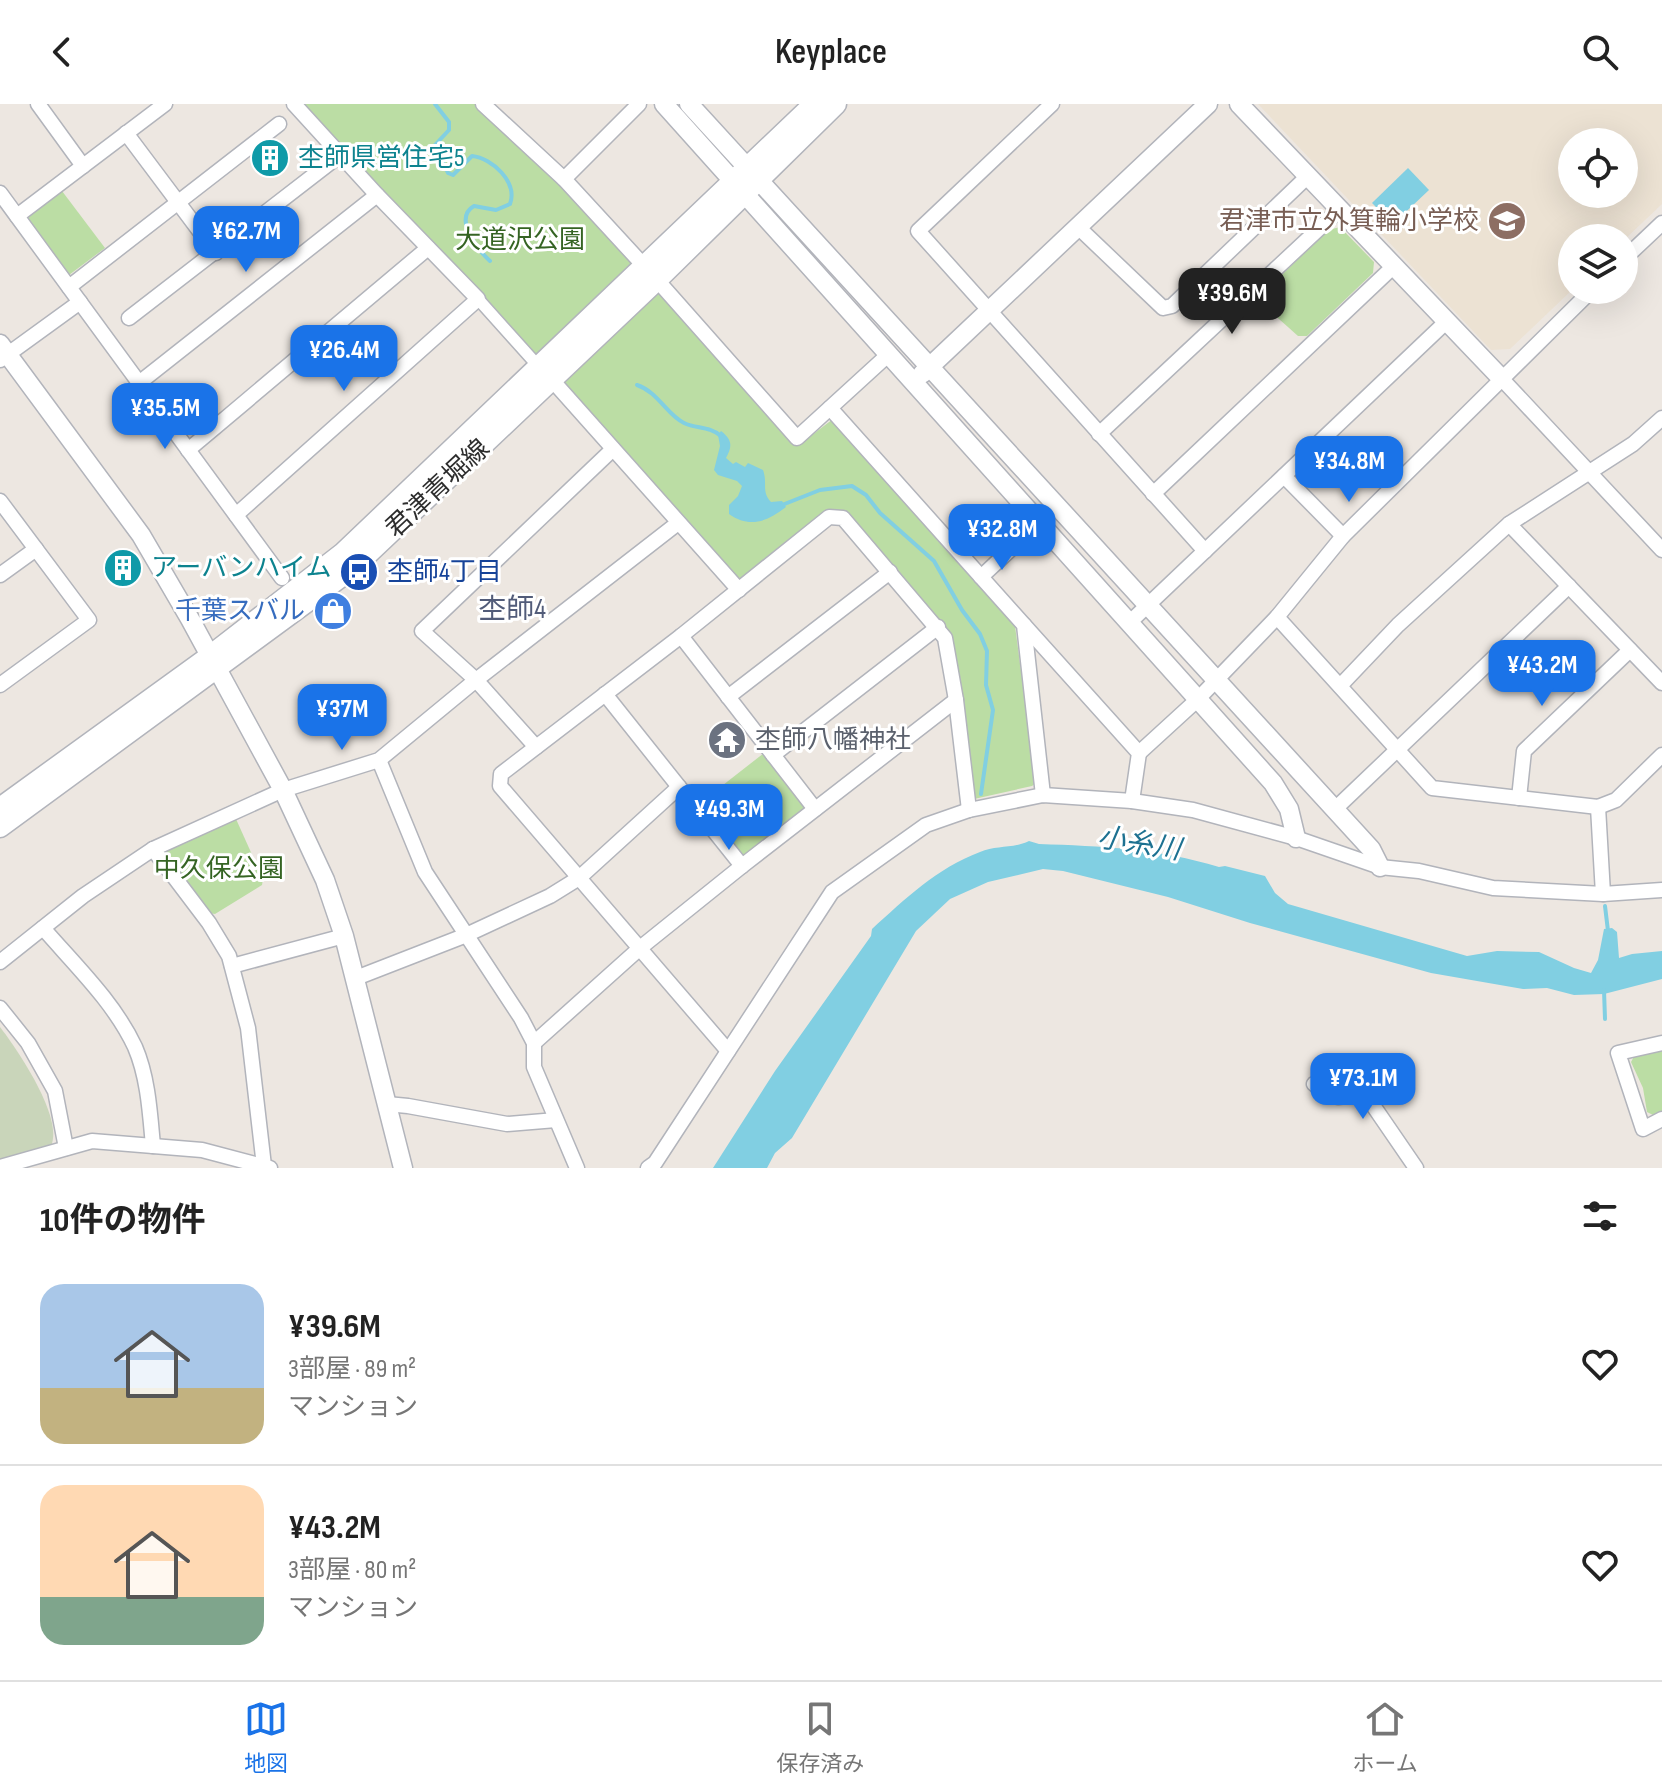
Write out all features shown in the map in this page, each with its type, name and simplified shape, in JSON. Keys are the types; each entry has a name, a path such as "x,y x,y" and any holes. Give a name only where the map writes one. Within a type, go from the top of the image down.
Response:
{"main road":[{"name":"君津青堀線","path":"0,808 353,568 546,374 746,180 814,104"},
{"name":"君津青堀線","path":"746,180 836,104"},
{"name":"君津青堀線","path":"0,827 213,663"}],"street":[{"path":"38,104 83,166"},
{"path":"17,216 165,104"},
{"path":"294,104 478,299 739,590"},
{"path":"483,104 564,179 797,438 889,354"},
{"path":"564,179 639,104"},
{"path":"664,104 746,180 929,367 1335,809 1371,849 1380,867"},
{"path":"689,104 746,180 889,354 1273,783 1289,809 1296,838"},
{"path":"1052,104 918,231 1205,551"},
{"path":"914,381 1208,104"},
{"path":"1239,104 1660,545"},
{"path":"69,287 279,124"},
{"path":"126,133 216,253"},
{"path":"129,318 340,155"},
{"path":"1078,227 1163,308 1172,306 1308,176"},
{"path":"0,193 282,578"},
{"path":"139,383 377,195"},
{"path":"1099,434 1340,209"},
{"path":"1638,246 1662,223"},
{"path":"188,450 428,248"},
{"path":"1153,494 1394,266"},
{"path":"236,515 478,299"},
{"path":"80,302 3,353 141,535 283,790 325,880 344,936 403,1168"},
{"path":"1132,801 1139,753 1197,700 1277,617 1343,536 1578,304"},
{"path":"1129,623 1447,321"},
{"path":"830,408 1139,753"},
{"path":"1340,686 1398,625 1509,524 1633,444 1662,418"},
{"path":"536,747 476,680 422,631 613,449"},
{"path":"1284,476 1343,536"},
{"path":"0,501 89,620 0,685"},
{"path":"981,577 1057,506"},
{"path":"728,1051 500,786 501,774 829,517 843,518 945,638 969,810"},
{"path":"0,962 83,896 153,849 283,790 379,760 476,680 678,523"},
{"path":"1509,524 1662,683"},
{"path":"0,575 36,549"},
{"path":"728,697 890,572"},
{"path":"1335,809 1569,586"},
{"path":"1277,617 1432,788 1598,807 1616,800 1662,755"},
{"path":"1024,625 1043,795"},
{"path":"773,755 938,627"},
{"path":"681,636 815,809"},
{"path":"1519,798 1524,751 1630,650"},
{"path":"605,694 742,866"},
{"path":"534,1043 640,948 956,700"},
{"path":"379,760 425,872 464,936 521,1018 534,1043 534,1067 577,1168"},
{"path":"356,978 464,936 550,896 579,878 679,787"},
{"path":"648,1168 655,1163 832,892 926,825 969,810 1043,795 1132,801 1193,810 1296,838 1380,867 1419,871 1493,888 1603,894 1662,890"},
{"path":"1598,807 1603,894"},
{"path":"0,1167 92,1141 202,1150 267,1167 248,1028 229,956 209,923 153,849"},
{"path":"43,928 112,1008 135,1048 147,1088 153,1146"},
{"path":"232,966 344,936"},
{"path":"0,1008 28,1043 55,1091 66,1148"},
{"path":"1662,1043 1618,1053 1643,1129 1662,1119"},
{"path":"1314,1084 1338,1097 1360,1095 1368,1098 1416,1168"},
{"path":"387,1104 507,1124 556,1120"}],"shaded area":[{"name":"君津市立外箕輪小学校","path":"1258,104 1662,104 1662,204 1638,227 1638,224 1558,224 1558,303 1510,349 1491,350"}],"green space":[{"name":"大道沢公園","path":"300,104 476,104 560,182 799,445 833,419 1015,626 1036,783 974,799 950,635 842,512 744,579 736,577"},
{"path":"62,191 105,248 69,275 28,221 29,216"},
{"path":"1340,227 1374,262 1373,273 1307,336 1298,336 1262,304 1261,295 1328,230"},
{"path":"764,753 805,805 804,810 745,855 739,855 700,803"},
{"name":"中久保公園","path":"229,818 236,819 263,879 262,885 215,914 209,913 163,856 164,849"},
{"path":"0,1027 37,1084 51,1119 53,1134 51,1146 0,1161"},
{"path":"1662,1048 1662,1113 1655,1116 1647,1112 1643,1088 1631,1062 1636,1053"}],"water":[{"path":"1408,168 1429,190 1393,224 1372,203"},
{"path":"721,431 730,444 726,458 733,464 736,462 745,467 748,463 763,470 768,498 771,502 782,501 786,507 772,516 752,522 729,514 729,505 742,486 714,470"},
{"path":"1029,841 1152,852 1265,876 1275,893 1288,904 1467,956 1497,951 1539,952 1591,973 1598,960 1604,929 1612,928 1617,932 1619,958 1662,951 1662,979 1604,994 1574,995 1547,988 1523,989 1431,973 1168,897 1063,871 1043,869 988,882 950,899 916,931 792,1138 775,1153 767,1168 713,1168 775,1071 871,936 872,929 922,885 964,859 986,850"}],"waterway":[{"path":"435,104 449,122 449,130 435,145 448,173 453,175 472,156 495,166 502,172 510,188 510,204 496,210 474,206 466,218 469,234 490,261"},
{"path":"637,385 651,393 678,419 721,436"},
{"path":"782,505 820,490 852,486 866,495 880,513 934,561 962,610 980,634 987,651 986,685 993,710 981,794"},
{"path":"1605,906 1608,931"},
{"path":"1604,990 1605,1019"}],"place":[{"name":"杢師県営住宅5","path":"270,158"},
{"name":"君津市立外箕輪小学校","path":"1507,221"},
{"name":"アーバンハイム","path":"123,568"},
{"name":"杢師4丁目","path":"359,572"},
{"name":"千葉スバル","path":"333,611"},
{"name":"杢師八幡神社","path":"727,740"}],"district":[{"name":"杢師4","path":"512,609"}],"water label":[{"name":"小糸川","path":"1139,844"}]}
